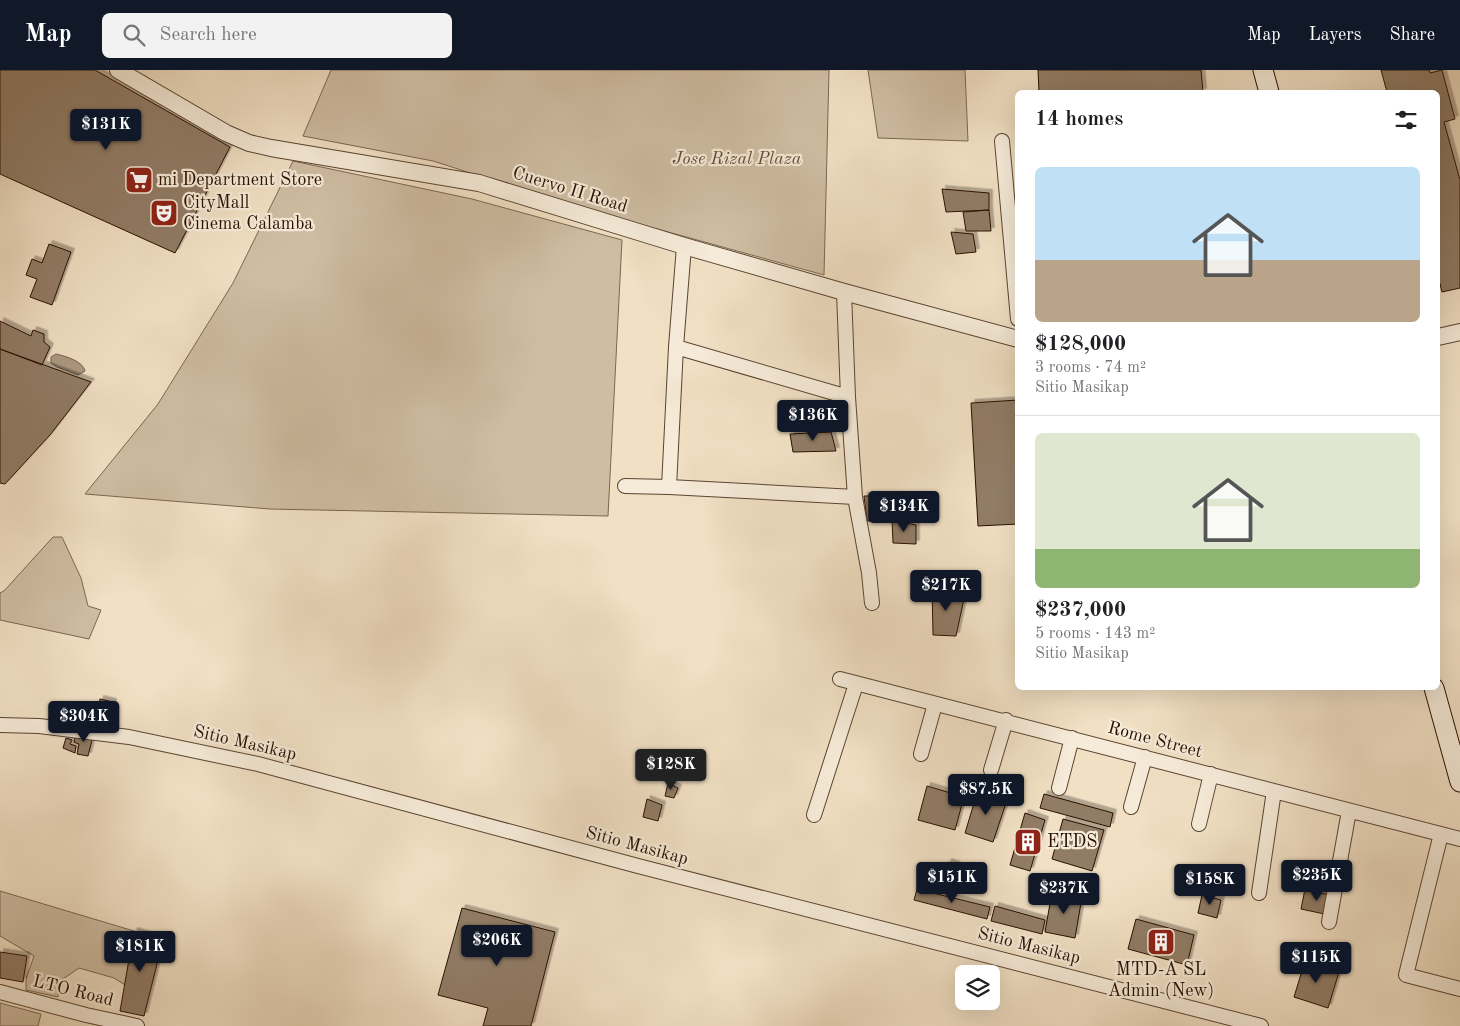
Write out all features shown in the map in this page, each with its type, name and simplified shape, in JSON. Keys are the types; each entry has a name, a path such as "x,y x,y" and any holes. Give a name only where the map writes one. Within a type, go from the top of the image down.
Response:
{"main road":[{"path":"1263,70 1268,90"},
{"path":"1435,690 1460,782"}],"street":[{"name":"Cuervo II Road","path":"118,70 226,134 250,143 479,183 684,246 844,292 1015,337"},
{"path":"1002,141 1015,286"},
{"path":"669,486 676,346 684,246"},
{"path":"844,292 848,397 855,498 869,573 872,603"},
{"path":"1440,337 1460,332"},
{"path":"676,346 848,397"},
{"path":"625,486 669,486 855,498"},
{"name":"Rome Street","path":"840,679 1006,720 1460,839"},
{"path":"814,815 856,684"},
{"path":"921,754 936,704"},
{"path":"991,770 1006,720"},
{"name":"Sitio Masikap","path":"0,725 40,726 129,736 258,764 638,866 1261,1026"},
{"path":"1059,788 1072,738"},
{"path":"1131,807 1145,757"},
{"path":"1199,824 1211,774"},
{"path":"1259,893 1274,791"},
{"path":"1329,922 1349,811"},
{"path":"1441,834 1406,975 1460,988"},
{"name":"LTO Road","path":"0,992 86,1015 137,1026"}],"green space":[{"name":"Jose Rizal Plaza","path":"331,70 829,70 824,275 574,206 433,161 303,136"},
{"path":"868,70 965,70 968,141 878,138"},
{"path":"293,161 472,199 622,240 608,516 270,509 85,494 158,404 233,283"},
{"path":"53,537 62,537 81,578 88,606 101,610 89,639 0,620 0,593 4,591"},
{"path":"0,891 134,931 125,985 114,978 79,968 60,981 58,997 26,990 26,979 34,956 0,936"},
{"path":"0,1003 41,1014 38,1026 0,1026"}],"shaded area":[{"path":"56,354 81,364 85,371 78,375 57,367 51,363 51,357"}],"building":[{"path":"0,70 95,70 230,147 175,253 0,174"},
{"path":"1038,70 1201,70 1203,90 1039,90"},
{"path":"1381,70 1429,70 1430,73 1442,70 1455,119 1444,122 1460,180 1460,288 1442,292 1440,284 1440,90 1386,90"},
{"path":"942,189 989,193 989,210 946,212"},
{"path":"1013,200 1015,202 1015,220"},
{"path":"989,210 991,231 966,231 963,212"},
{"path":"951,232 973,234 976,252 956,254"},
{"path":"49,244 71,252 52,305 30,297 37,279 26,275 32,259 42,263"},
{"path":"0,321 31,336 33,330 44,334 44,342 50,347 42,365 0,349"},
{"path":"0,349 91,382 50,435 5,484 0,483"},
{"path":"1015,400 1015,524 978,526 971,403"},
{"path":"831,432 836,451 793,452 790,434"},
{"path":"864,496 878,496 880,502 891,499 892,520 867,521"},
{"path":"892,520 916,525 916,544 893,543"},
{"path":"932,588 965,594 956,636 933,635"},
{"path":"100,699 113,702 107,726 95,723"},
{"path":"77,732 93,736 88,756 77,754 79,744 74,742"},
{"path":"66,738 72,740 70,744 76,746 75,753 63,748"},
{"path":"668,783 678,788 674,798 665,796"},
{"path":"927,786 964,797 955,830 918,820"},
{"path":"978,790 1007,800 993,842 965,833"},
{"path":"1044,794 1113,813 1110,827 1040,808"},
{"path":"647,799 662,805 658,821 643,817"},
{"name":"ETDS","path":"1025,813 1045,820 1030,871 1010,865"},
{"path":"1063,819 1104,830 1092,871 1052,859"},
{"path":"948,862 957,865 954,875 960,877 957,888 934,881 937,870 944,872"},
{"path":"917,889 990,907 987,919 914,900"},
{"path":"1305,889 1333,896 1329,915 1301,909"},
{"path":"1052,892 1082,897 1075,938 1045,932"},
{"path":"1202,895 1221,900 1217,918 1198,913"},
{"path":"995,906 1045,920 1042,934 991,921"},
{"path":"462,908 555,932 531,1026 483,1026 488,1008 438,995"},
{"name":"MTD-A SL Admin (New)","path":"1136,919 1194,935 1187,965 1128,949"},
{"path":"134,931 163,940 144,1016 120,1011"},
{"path":"0,952 27,956 23,982 0,978"},
{"path":"1305,961 1339,972 1328,1008 1294,997"}],"place":[{"name":"mi Department Store","path":"139,180"},
{"name":"CityMall Cinema Calamba","path":"164,213"},
{"name":"ETDS","path":"1028,842"},
{"name":"MTD-A SL Admin (New)","path":"1161,942"}]}
